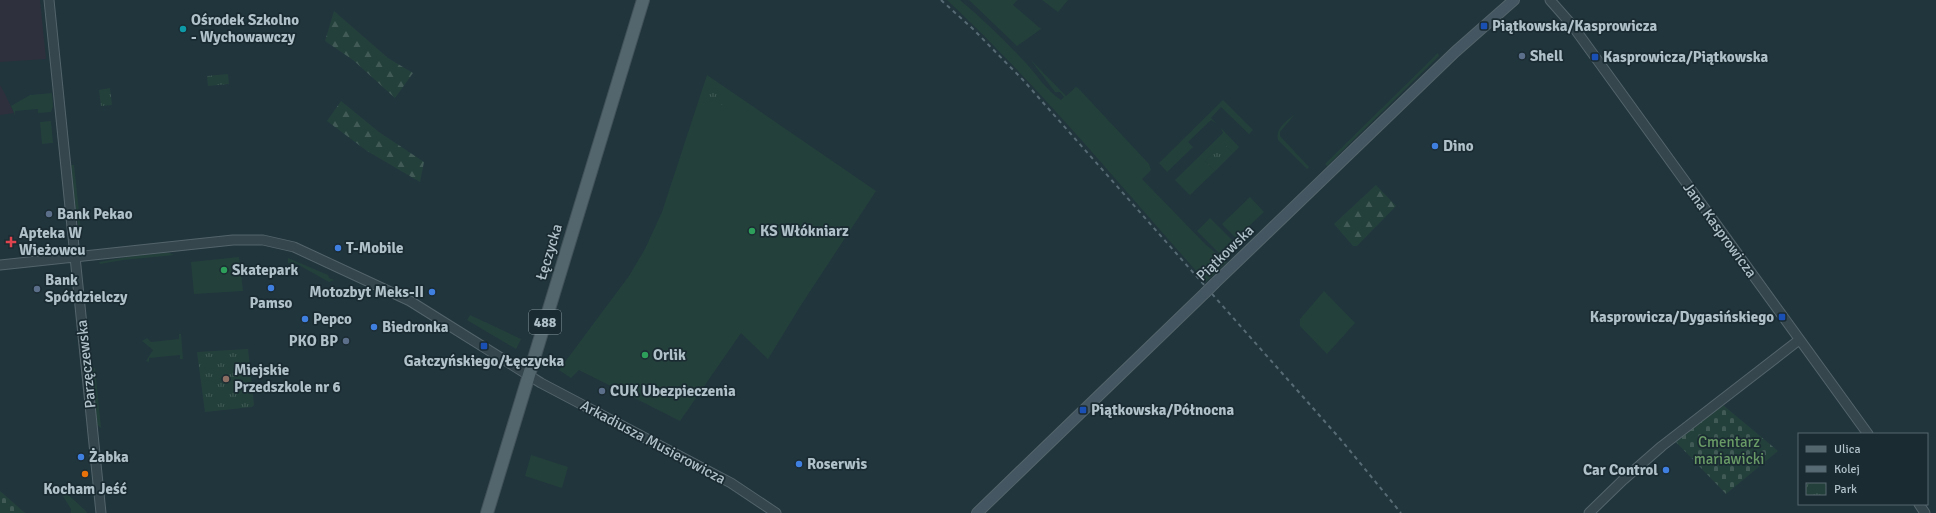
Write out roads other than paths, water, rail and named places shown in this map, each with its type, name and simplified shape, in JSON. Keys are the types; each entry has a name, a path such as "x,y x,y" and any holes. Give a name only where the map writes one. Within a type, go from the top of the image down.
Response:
{"main road":[{"name":"Łęczycka","path":"486,513 643,0"},
{"name":"Piątkowska","path":"977,513 1459,48 1514,0"},
{"name":"Piątkowska","path":"1495,17 1523,0"}],"street":[{"name":"Parzęczewska","path":"50,0 101,513"},
{"name":"Jana Kasprowicza","path":"1550,0 1572,25 1867,433"},
{"name":"Jana Kasprowicza","path":"1559,0 1572,25"},
{"name":"Arkadiusza Musierowicza","path":"0,265 233,240 263,240 284,243 410,301 529,375 731,483 776,513"},
{"path":"1589,513 1629,474 1662,446 1799,340"}],"railway":[{"path":"941,0 973,29 1024,81 1342,441 1401,513"}],"place":[{"name":"Piątkowska/Kasprowicza","path":"1484,26"},
{"name":"Ośrodek Szkolno - Wychowawczy","path":"183,29"},
{"name":"Shell","path":"1522,56"},
{"name":"Kasprowicza/Piątkowska","path":"1595,57"},
{"name":"Dino","path":"1435,146"},
{"name":"Bank Pekao","path":"49,214"},
{"name":"KS Włókniarz","path":"752,231"},
{"name":"Apteka W Wieżowcu","path":"11,242"},
{"name":"T-Mobile","path":"338,248"},
{"name":"Skatepark","path":"224,270"},
{"name":"Pamso","path":"271,288"},
{"name":"Bank Spółdzielczy","path":"37,289"},
{"name":"Motozbyt Meks-II","path":"432,292"},
{"name":"Kasprowicza/Dygasińskiego","path":"1782,317"},
{"name":"Pepco","path":"305,319"},
{"name":"Biedronka","path":"374,327"},
{"name":"PKO BP","path":"346,341"},
{"name":"Gałczyńskiego/Łęczycka","path":"484,346"},
{"name":"Orlik","path":"645,355"},
{"name":"Miejskie Przedszkole nr 6","path":"226,379"},
{"name":"CUK Ubezpieczenia","path":"602,391"},
{"name":"Piątkowska/Północna","path":"1083,410"},
{"name":"Żabka","path":"81,457"},
{"name":"Roserwis","path":"799,464"},
{"name":"Car Control","path":"1666,470"},
{"name":"Kocham Jeść","path":"85,474"}],"park label":[{"name":"Cmentarz mariawicki","path":"1729,450"}]}
